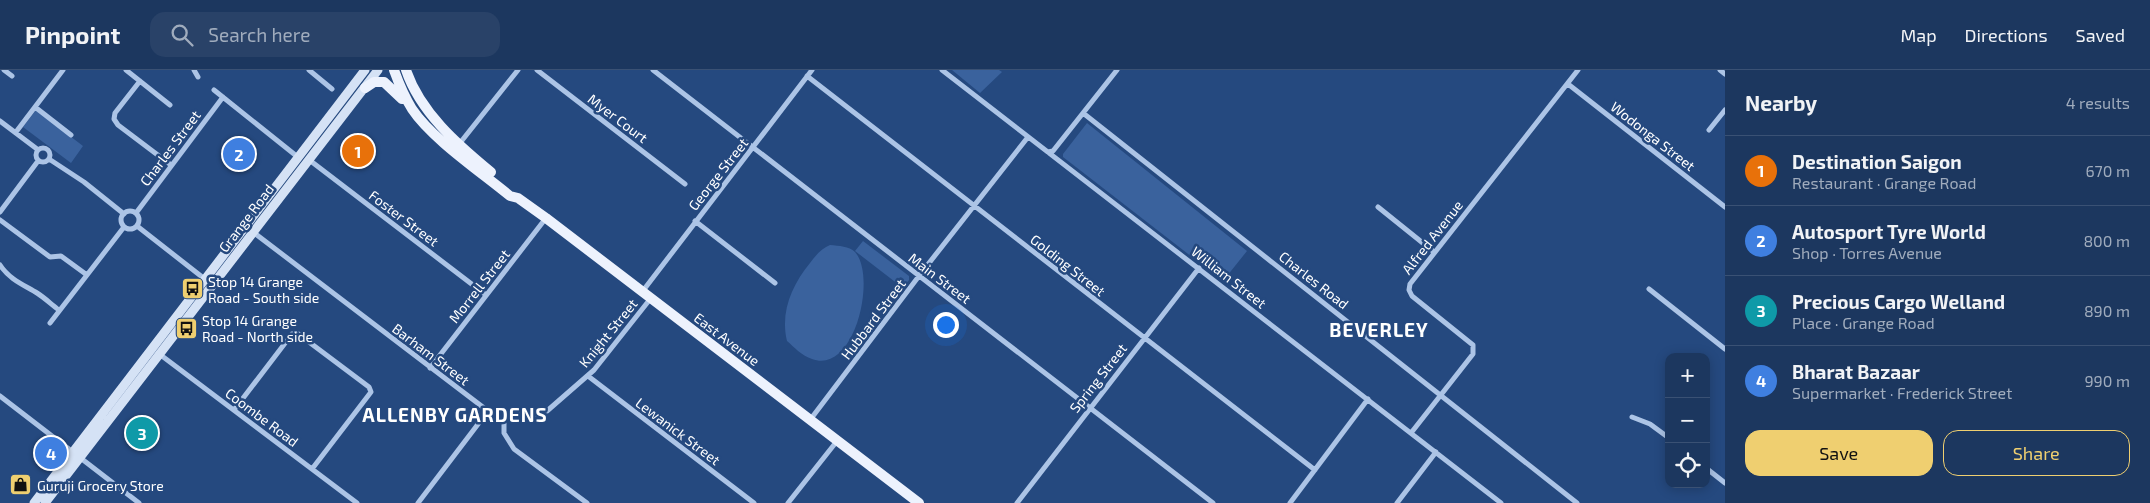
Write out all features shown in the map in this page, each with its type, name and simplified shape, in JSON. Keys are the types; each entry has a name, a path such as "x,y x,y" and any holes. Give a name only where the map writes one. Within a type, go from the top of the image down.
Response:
{"main road":[{"name":"Grange Road","path":"249,230 298,157 365,70"},
{"name":"Grange Road","path":"34,503 77,455 249,230 378,70"},
{"name":"East Avenue","path":"394,70 402,92 412,108 429,128 466,160 510,196 518,198 546,218 919,503"},
{"name":"East Avenue","path":"406,70 414,90 427,109 460,143 514,191 518,198"},
{"path":"365,88 378,82 386,84 412,108"},
{"name":"Grange Road","path":"46,503 77,455"}],"street":[{"path":"4,70 12,76"},
{"path":"16,132 63,70"},
{"path":"126,70 170,104"},
{"path":"194,70 198,77"},
{"path":"309,70 332,89"},
{"path":"460,143 518,70"},
{"name":"Myer Court","path":"537,70 685,184"},
{"name":"Main Street","path":"653,70 1213,503"},
{"name":"George Street","path":"647,295 695,221 812,70"},
{"name":"William Street","path":"942,70 1501,503"},
{"path":"1048,152 1054,151 1117,70"},
{"name":"Alfred Avenue","path":"1411,433 1473,354 1474,350 1473,345 1412,296 1409,290 1410,284 1578,70"},
{"path":"1720,70 1725,74"},
{"name":"Golding Street","path":"807,76 1315,470"},
{"path":"140,81 115,113 114,119 118,125 171,165"},
{"name":"Wodonga Street","path":"1568,84 1725,206"},
{"path":"214,90 298,157 308,159"},
{"name":"Charles Street","path":"136,213 223,97"},
{"path":"35,107 71,135"},
{"path":"1709,130 1725,110"},
{"name":"Charles Road","path":"1083,113 1577,503"},
{"path":"0,121 37,149"},
{"name":"Hubbard Street","path":"810,420 919,276 1028,137"},
{"path":"37,149 44,147 48,149 49,159"},
{"path":"37,149 35,155 38,161"},
{"path":"38,161 46,162 49,159"},
{"path":"49,159 84,182 124,214"},
{"name":"Foster Street","path":"308,159 486,295"},
{"path":"0,212 38,161"},
{"path":"1378,207 1434,252"},
{"path":"129,211 136,213 140,219 137,226 131,230 124,227 121,221 124,214 129,211"},
{"name":"Morrell Street","path":"430,368 546,218"},
{"path":"0,220 50,258 61,256 87,275"},
{"path":"695,221 774,283"},
{"path":"137,226 209,282"},
{"path":"50,323 124,227"},
{"name":"Barham Street","path":"249,230 488,411 504,414"},
{"path":"0,266 10,277 27,290 38,294 59,310"},
{"name":"Spring Street","path":"1017,503 1199,268"},
{"path":"1649,289 1725,349"},
{"name":"Knight Street","path":"504,414 539,414 547,411 588,376 647,295"},
{"path":"234,410 292,334 297,333 369,387 371,392 312,469"},
{"name":"Coombe Road","path":"156,352 357,503"},
{"name":"Lewanick Street","path":"588,376 754,503"},
{"path":"0,396 139,503"},
{"path":"1290,503 1368,399"},
{"path":"418,503 488,411"},
{"path":"504,414 504,433 514,448 587,503"},
{"path":"1632,417 1650,424 1665,435"},
{"path":"788,503 838,441"},
{"path":"1397,503 1436,452"},
{"path":"1710,471 1725,483"},
{"path":"1202,503 1206,497"}],"shaded area":[{"path":"952,70 999,70 1002,72 980,93"},
{"path":"36,110 83,146 71,163 23,127"},
{"path":"1087,123 1247,251 1223,281 1063,157 1063,154"},
{"path":"863,241 909,276 909,280 903,288 855,251"},
{"path":"830,245 847,247 855,252 861,264 864,281 862,301 858,320 850,339 840,352 827,360 812,359 802,354 787,341 785,330 786,309 793,290 804,271 819,252"}],"place":[{"name":"Destination Saigon","path":"358,151"},
{"name":"Autosport Tyre World","path":"239,154"},
{"name":"Stop 14 Grange Road - South side","path":"192,289"},
{"name":"Stop 14 Grange Road - North side","path":"186,328"},
{"name":"Precious Cargo Welland","path":"142,433"},
{"name":"Bharat Bazaar","path":"51,453"},
{"name":"Guruji Grocery Store","path":"21,485"}],"district":[{"name":"BEVERLEY","path":"1379,329"},
{"name":"ALLENBY GARDENS","path":"455,414"}]}
